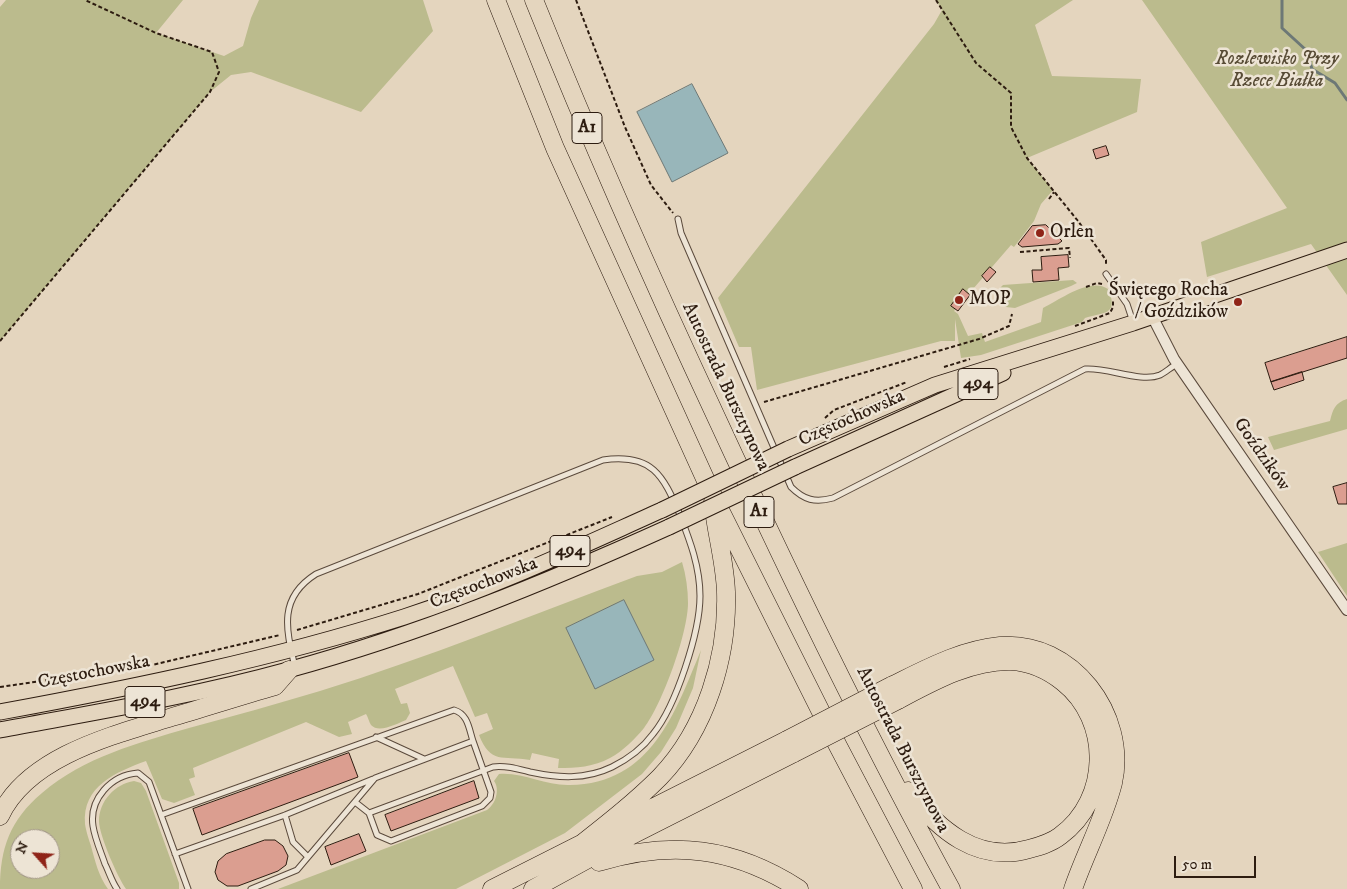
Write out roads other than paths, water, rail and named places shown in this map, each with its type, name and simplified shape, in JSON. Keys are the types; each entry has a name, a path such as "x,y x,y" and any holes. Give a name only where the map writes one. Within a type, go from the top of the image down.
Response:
{"highway":[{"name":"A1","path":"496,0 556,148 712,494 838,746 913,889"},
{"name":"Autostrada Bursztynowa","path":"534,0 642,256 757,507 951,889"},
{"path":"579,846 661,776 693,730 705,707 720,662 726,614 724,567 716,534 712,494"},
{"path":"492,889 791,746 894,693 949,658 967,652 1002,646 1020,646 1041,652 1062,662 1083,679 1102,704 1108,719 1116,751 1113,782 1073,889"},
{"path":"886,764 921,808 952,836 974,847 995,852 1020,852 1046,845 1060,836 1082,813 1098,777 1100,756 1098,737 1085,706 1072,690 1056,676 1034,666 1011,661 982,664 894,693"},
{"path":"0,816 25,783 43,768 64,756 114,735 275,686 292,669"},
{"path":"533,889 567,872 791,746"},
{"path":"567,872 618,856 656,850 685,849 740,859 770,872 799,889"}],"main road":[{"name":"494","path":"1152,316 1347,250"},
{"name":"Częstochowska","path":"0,712 191,674 291,650 405,616 516,576 662,510 788,449 935,385 1152,316"},
{"name":"Częstochowska","path":"0,730 200,691 292,669 423,628 511,596 669,527 795,466 1064,345"}],"street":[{"name":"Goździków","path":"1152,316 1177,363 1347,610"}],"lane":[{"path":"678,219 681,233 791,487 806,499 823,500 833,498 1084,369 1099,368 1138,377 1158,376 1177,363"},
{"path":"1106,274 1127,304 1133,323"},
{"path":"292,669 291,650 287,633 288,608 304,581 316,574 604,460 622,458 639,461 659,474 667,485 690,540 696,560 700,595 696,637 663,720 645,744 633,754 611,767 592,774 562,777 497,766 369,813"},
{"path":"160,815 454,710 460,712 465,718 492,792 487,802 395,840 386,840 377,835 369,813 355,802"},
{"path":"375,737 424,759"},
{"path":"175,854 285,815 473,741"},
{"path":"117,889 102,855 93,827 94,807 101,793 117,778 138,773 149,782 188,889"},
{"path":"251,889 292,874 375,778"},
{"path":"285,815 293,842 308,857"}],"water":[{"path":"692,84 728,153 672,182 637,112"},
{"path":"624,600 654,660 595,689 566,628"}],"waterway":[{"path":"1282,0 1282,28 1306,50 1312,69 1335,83 1347,100"}],"place":[{"name":"Orlen","path":"1040,233"},
{"name":"MOP","path":"959,300"},
{"name":"Świętego Rocha / Goździków","path":"1238,302"}],"park label":[{"name":"Rozlewisko Przy Rzece Białka","path":"1277,71"}]}
